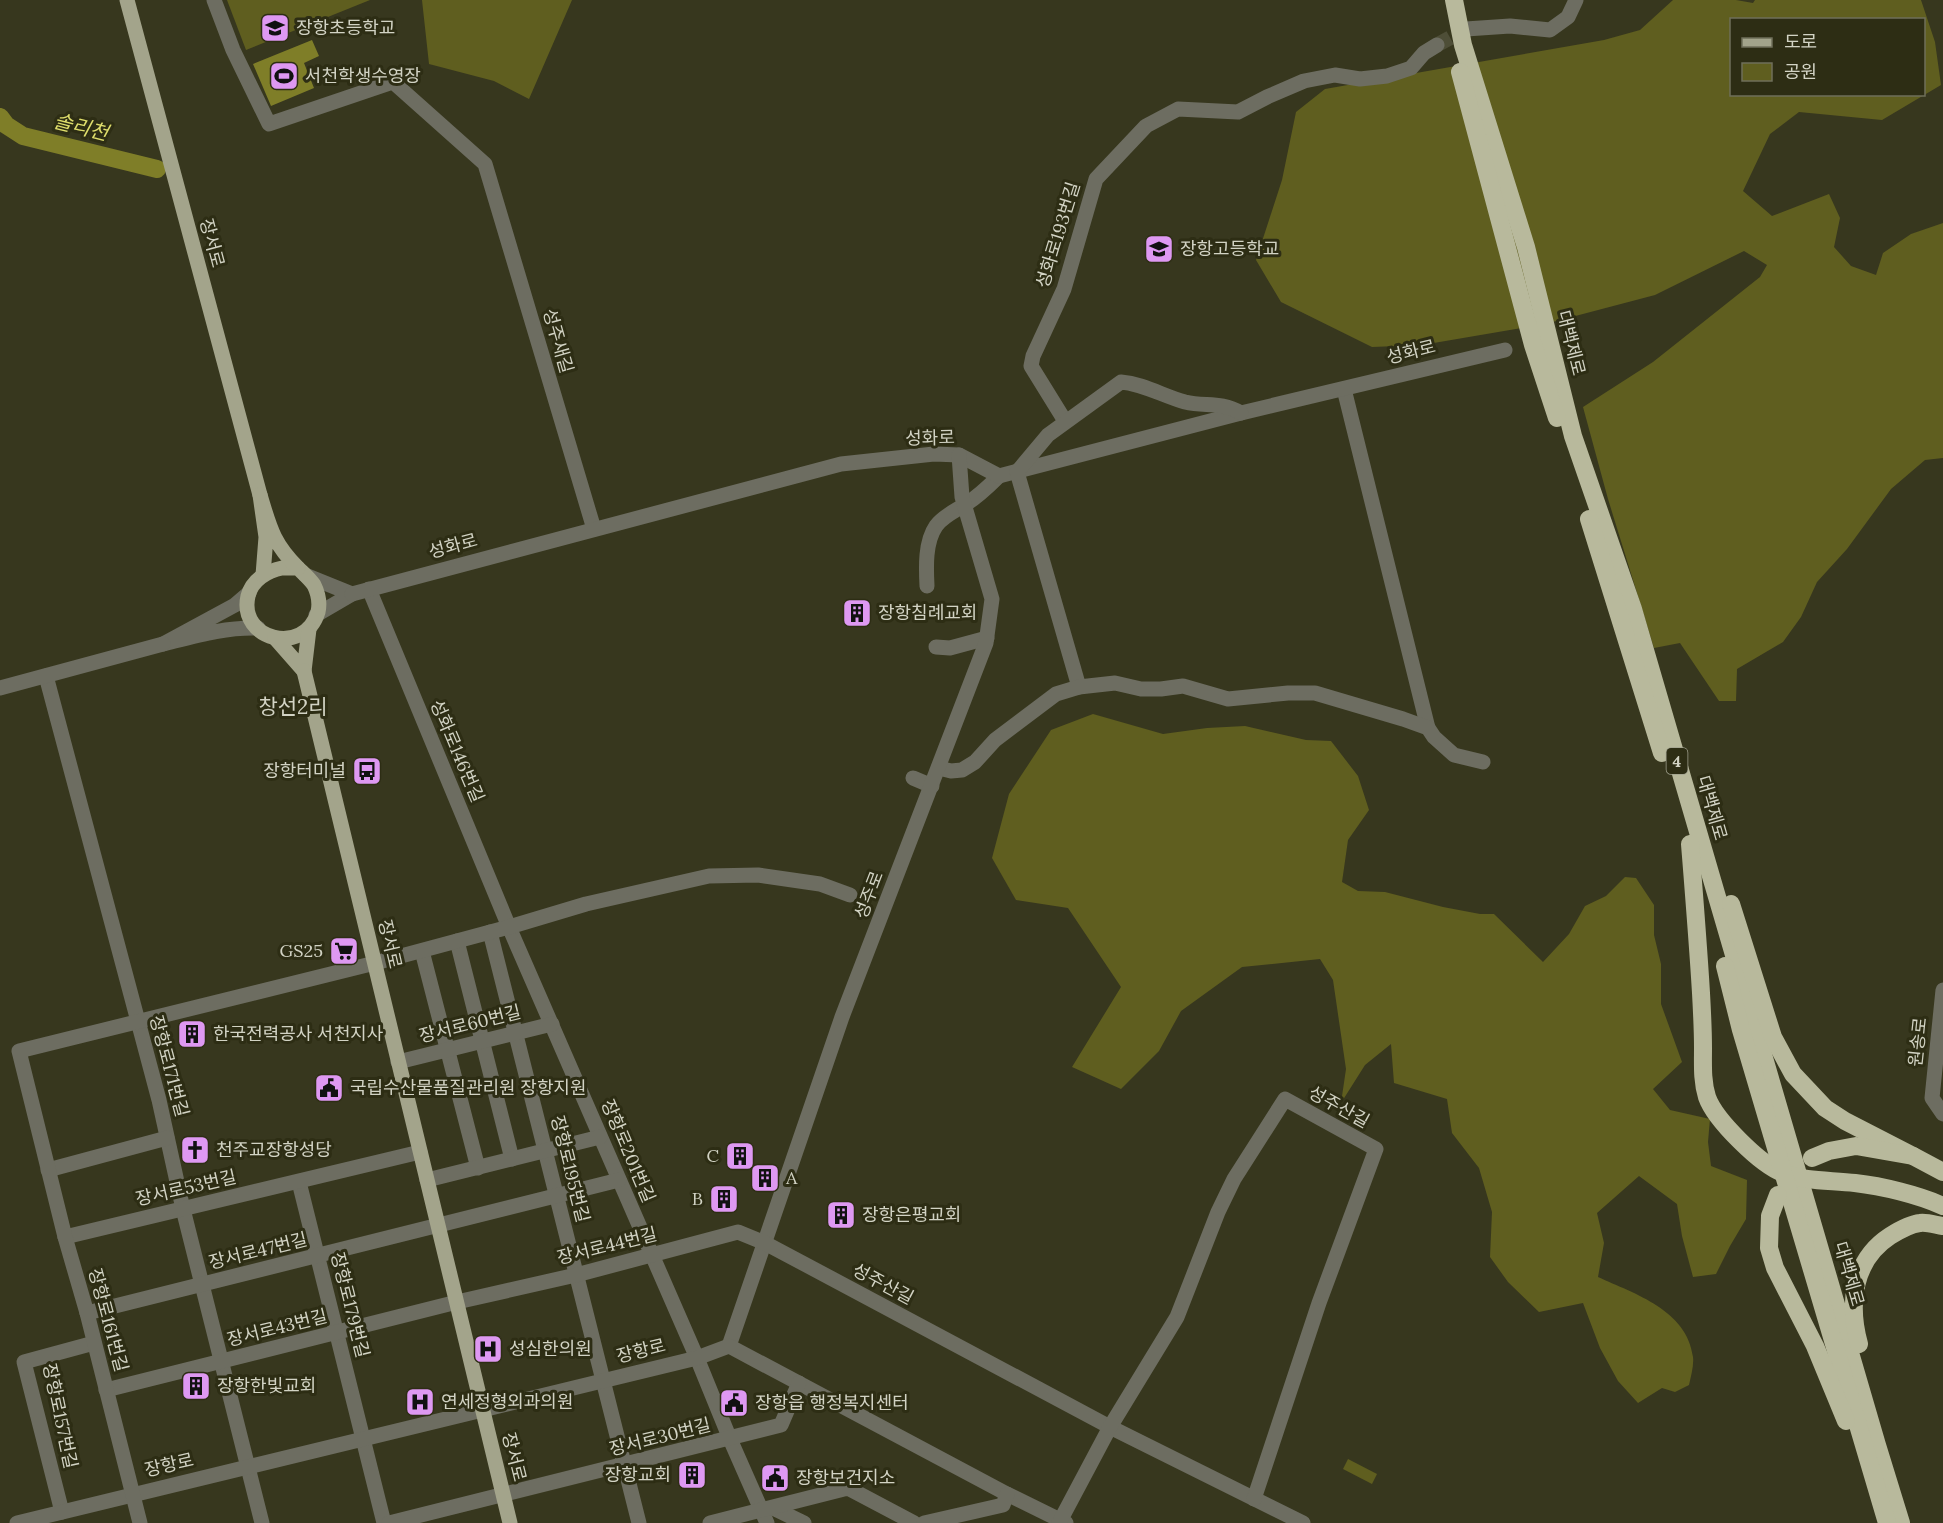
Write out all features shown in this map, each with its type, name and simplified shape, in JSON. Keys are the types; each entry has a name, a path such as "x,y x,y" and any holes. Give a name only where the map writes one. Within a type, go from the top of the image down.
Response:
{"highway":[{"name":"대백제로","path":"1444,0 1448,29 1533,345 1694,841"},
{"name":"대백제로","path":"1454,0 1463,45 1526,247 1573,436 1633,609 1742,1030 1872,1452 1901,1523"},
{"path":"1694,841 1732,905 1773,1037 1793,1074 1826,1108 1845,1121 1943,1172"},
{"path":"1694,841 1702,1067 1706,1091 1715,1114 1776,1170 1808,1179 1857,1183 1933,1201 1943,1206"},
{"path":"1812,1158 1836,1149 1856,1146 1913,1156"},
{"path":"1778,1195 1770,1216 1769,1248 1776,1268 1815,1346 1844,1418 1872,1452"},
{"path":"1872,1452 1876,1406 1853,1323 1858,1275 1864,1260 1879,1244 1897,1232 1920,1223 1943,1226"},
{"name":"대백제로","path":"1872,1452 1887,1523"}],"main road":[{"name":"장서로","path":"127,0 260,495"},
{"path":"260,495 271,530 282,552 313,584 318,595 319,608 313,622 304,671"},
{"path":"260,495 266,537 263,575"},
{"path":"302,572 282,568 270,570 252,587 249,593 248,609 251,619 258,628 275,638 289,639 299,635 313,622"},
{"path":"275,638 304,671"},
{"name":"장서로","path":"304,671 510,1523"}],"street":[{"name":"성주새길","path":"214,0 233,50 269,124 393,82 486,164 594,529"},
{"path":"1466,29 1510,26 1550,30 1568,17 1576,0"},
{"name":"성화로193번길","path":"1065,422 1031,366 1033,356 1064,289 1096,179 1119,153 1146,126 1178,109 1238,112 1304,81 1335,75 1360,79 1387,76 1411,68 1424,53 1437,45"},
{"name":"성화로","path":"313,622 352,594 841,464 934,454 959,455 999,476 1241,413 1505,350"},
{"path":"1079,687 1017,472 1048,435 1121,382 1133,383 1185,402 1229,406 1241,413"},
{"path":"1344,388 1428,728 1434,737 1454,755 1483,762"},
{"name":"성주로","path":"729,1346 842,1017 987,638 992,599 962,497 959,455"},
{"path":"927,586 929,542 936,525 983,492 999,476"},
{"path":"302,572 352,594"},
{"name":"성화로146번길","path":"369,589 509,927"},
{"path":"163,644 235,605 249,593"},
{"path":"0,688 211,632 258,628"},
{"path":"936,647 950,648 987,638"},
{"name":"장항로171번길","path":"45,676 159,1100 183,1209 262,1523"},
{"path":"939,768 951,771 962,770 975,762 995,740 1056,694 1079,687 1115,684 1141,689 1183,686 1228,699 1288,693 1315,693 1428,728"},
{"path":"913,778 932,786"},
{"path":"137,1023 422,951 585,904 709,876 758,875 820,884 850,895"},
{"name":"장항로201번길","path":"509,927 697,1358 730,1439 767,1514"},
{"name":"장항로195번길","path":"490,932 639,1523"},
{"path":"457,941 512,1159"},
{"path":"422,951 478,1168"},
{"name":"원송로","path":"1943,990 1932,1098 1943,1114"},
{"name":"장항로161번길","path":"137,1023 20,1051 46,1163 87,1312 140,1523"},
{"name":"장서로60번길","path":"398,1062 552,1024"},
{"name":"성주산길","path":"1062,1522 1110,1427 1177,1317 1218,1212 1234,1179 1285,1099 1376,1149 1319,1303 1254,1499"},
{"path":"427,1180 600,1137"},
{"path":"46,1163 167,1138"},
{"name":"장서로53번길","path":"65,1237 420,1152"},
{"path":"438,1226 619,1180"},
{"name":"장항로179번길","path":"299,1182 384,1523"},
{"name":"장서로47번길","path":"87,1312 438,1226"},
{"name":"장서로44번길","path":"457,1302 576,1275 738,1232 765,1243"},
{"name":"성주산길","path":"765,1243 1110,1427 1303,1523"},
{"name":"장서로43번길","path":"106,1390 457,1302"},
{"name":"장항로157번길","path":"62,1512 24,1362 94,1342"},
{"path":"729,1346 1062,1522"},
{"name":"장항로","path":"17,1523 38,1520 133,1494 697,1358 729,1346"},
{"name":"장서로30번길","path":"389,1523 781,1425 798,1383"},
{"path":"710,1523 767,1514 848,1488 914,1523"},
{"path":"924,1523 1003,1505 1006,1494"},
{"path":"767,1514 804,1523"}],"green space":[{"name":"장항초등학교","path":"227,0 370,0 246,50"},
{"path":"422,0 572,0 529,99 494,81 429,64"},
{"path":"1673,0 1736,0 1753,3 1755,0 1921,0 1935,42 1941,85 1925,94 1925,18 1730,18 1730,96 1922,96 1882,120 1799,112 1770,134 1743,191 1772,216 1829,194 1840,218 1834,247 1851,266 1876,275 1883,253 1911,234 1943,223 1943,458 1925,460 1891,489 1847,549 1817,582 1801,617 1783,642 1737,669 1736,701 1719,701 1680,643 1654,648 1608,499 1583,407 1653,362 1760,277 1767,265 1744,251 1655,295 1545,324 1422,345 1372,347 1281,302 1256,260 1282,180 1296,112 1325,89 1604,40 1640,30"},
{"path":"1093,714 1163,734 1245,726 1306,740 1331,741 1358,776 1369,810 1348,840 1342,882 1358,891 1385,892 1443,907 1480,914 1494,914 1543,962 1569,934 1585,906 1606,896 1625,877 1636,878 1654,905 1654,935 1661,964 1661,1004 1682,1062 1653,1089 1670,1110 1710,1119 1708,1142 1711,1166 1747,1180 1746,1219 1716,1274 1693,1277 1682,1236 1677,1204 1639,1176 1597,1213 1604,1243 1598,1277 1643,1297 1670,1316 1681,1327 1689,1341 1693,1357 1689,1385 1675,1392 1662,1388 1638,1403 1618,1381 1600,1348 1583,1303 1539,1312 1508,1282 1490,1257 1492,1212 1479,1168 1452,1133 1447,1099 1394,1083 1391,1044 1365,1065 1341,1103 1346,1069 1333,980 1320,959 1242,967 1181,1011 1159,1051 1121,1089 1072,1067 1121,987 1068,908 1016,900 992,858 1009,794 1051,730"},
{"path":"1348,1459 1377,1474 1372,1484 1343,1469"}],"shaded area":[{"name":"서천학생수영장","path":"312,40 319,56 304,63 314,88 271,106 253,64"}],"waterway":[{"name":"솔리천","path":"0,117 6,125 23,136 157,169"}],"tunnel":[{"path":"1437,45 1466,29"}],"place":[{"name":"장항초등학교","path":"275,28"},
{"name":"서천학생수영장","path":"284,76"},
{"name":"장항고등학교","path":"1159,249"},
{"name":"장항침례교회","path":"857,613"},
{"name":"장항터미널","path":"367,771"},
{"name":"GS25","path":"344,951"},
{"name":"한국전력공사 서천지사","path":"192,1034"},
{"name":"국립수산물품질관리원 장항지원","path":"329,1088"},
{"name":"천주교장항성당","path":"195,1150"},
{"name":"C","path":"740,1156"},
{"name":"A","path":"765,1178"},
{"name":"B","path":"724,1199"},
{"name":"장항은평교회","path":"841,1215"},
{"name":"성심한의원","path":"488,1349"},
{"name":"장항한빛교회","path":"196,1386"},
{"name":"연세정형외과의원","path":"420,1402"},
{"name":"장항읍 행정복지센터","path":"734,1403"},
{"name":"장항교회","path":"692,1475"},
{"name":"장항보건지소","path":"775,1478"}],"district":[{"name":"창선2리","path":"293,707"}]}
